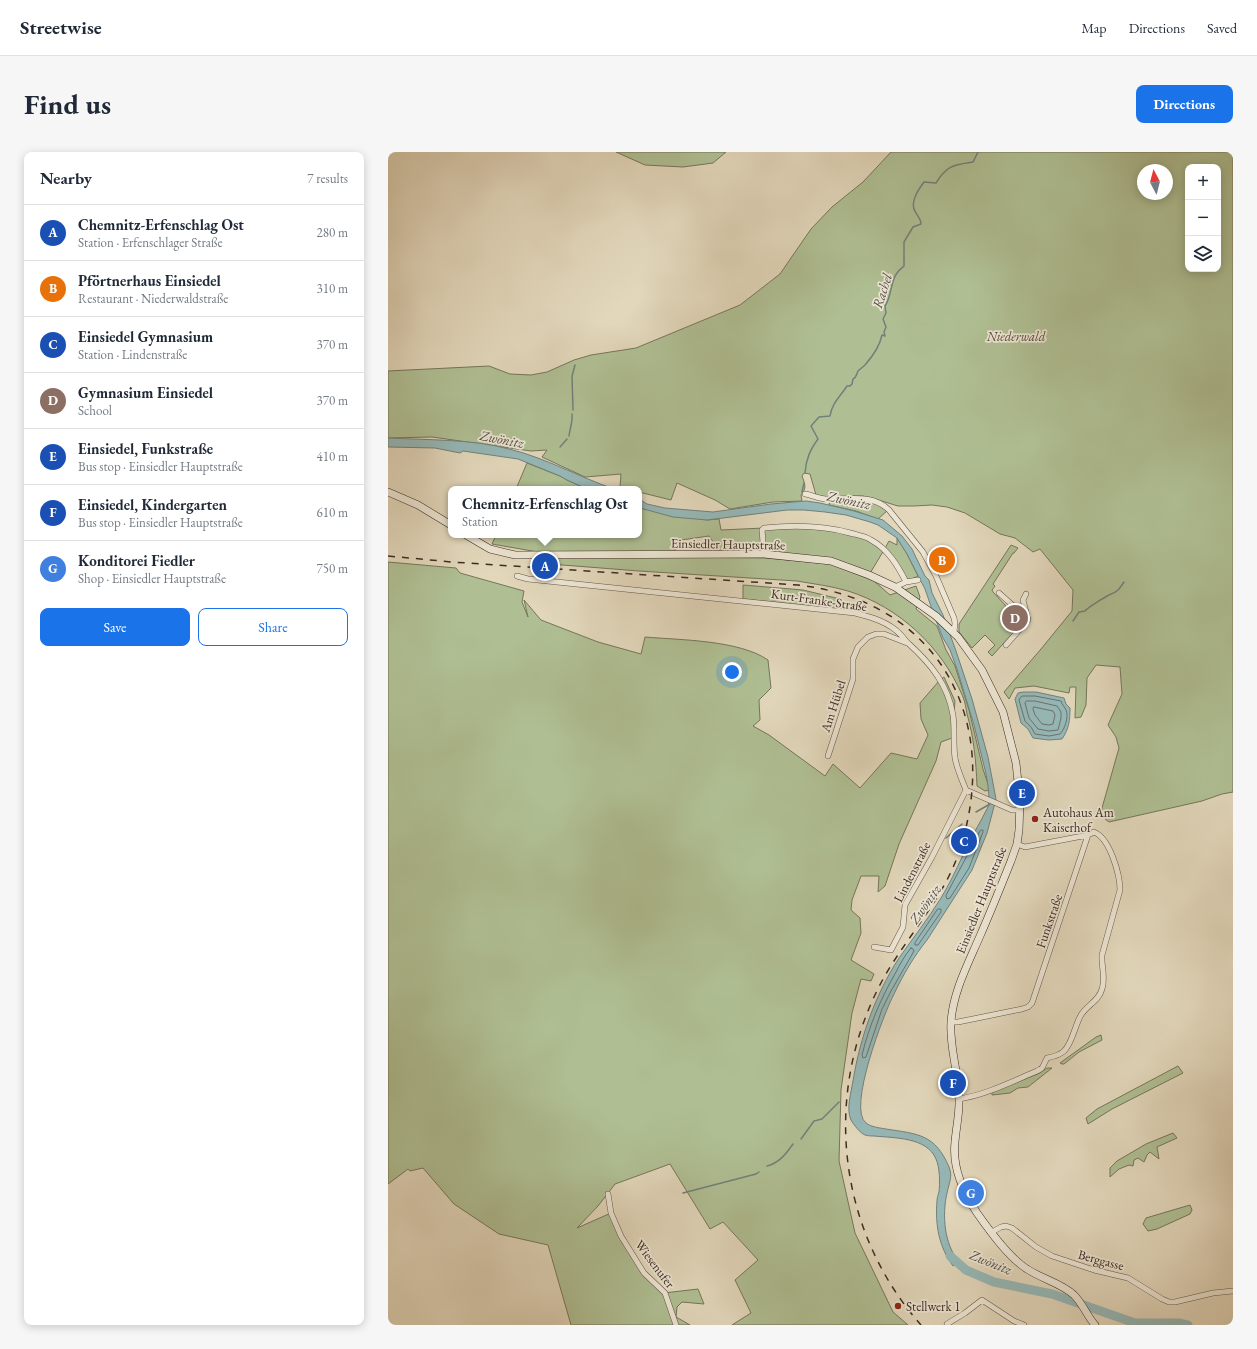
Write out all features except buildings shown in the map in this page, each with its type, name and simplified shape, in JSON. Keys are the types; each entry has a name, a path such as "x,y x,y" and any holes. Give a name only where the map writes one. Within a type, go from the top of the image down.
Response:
{"main road":[{"path":"388,492 418,505 448,523"},
{"name":"Einsiedler Hauptstraße","path":"471,538 490,549 514,555 764,554 831,561 869,575 895,587 925,608 954,632 982,670 1003,712 1016,763 1020,810 1016,844 1012,861 956,996 951,1022 952,1048 959,1099 955,1142 956,1166 962,1188 976,1212 1013,1258 1042,1278 1060,1286 1076,1296 1095,1325"}],"street":[{"path":"805,494 824,499 862,498 883,504 923,552 936,576 954,618 954,632"},
{"path":"764,554 762,530 764,528 807,526 845,532 864,537 875,542 888,554 899,568 906,582"},
{"name":"Kurt-Franke-Straße","path":"517,576 528,579 855,613 885,623 900,634 907,643 923,657 940,679 953,716 955,759 966,790"},
{"path":"895,587 906,582 918,580"},
{"path":"999,593 1028,620"},
{"path":"1026,594 1023,600 1028,620"},
{"path":"1006,645 1028,620"},
{"name":"Am Hübel","path":"828,756 853,679 853,658 858,647 868,637 876,634 884,634 907,643"},
{"path":"966,790 1012,810 1020,810"},
{"name":"Lindenstraße","path":"874,947 891,950 903,927 905,905 932,857 966,790"},
{"path":"959,1099 967,1098 991,1090 1038,1071 1042,1068 1047,1058 1063,1052 1067,1048 1077,1022 1083,1012 1098,998 1102,990 1104,978 1102,955 1120,890 1120,880 1116,864 1101,836 1094,832 1088,835 1025,847 1016,844"},
{"name":"Funkstraße","path":"951,1022 958,1022 1022,1009 1028,1007 1032,1002 1088,835"},
{"name":"Wiesenufer","path":"608,1194 611,1213 621,1236 644,1273 665,1293 676,1325"},
{"name":"Berggasse","path":"992,1232 1001,1227 1006,1226 1012,1228 1036,1247 1052,1256 1094,1270 1128,1278 1162,1300 1169,1302 1175,1302 1213,1293 1233,1291"},
{"path":"947,1324 982,1300 1014,1321 1024,1325"}],"green space":[{"path":"616,152 726,152 713,163 683,167 645,165"},
{"name":"Niederwald","path":"891,152 1233,152 1233,792 1202,801 1109,822 1100,815 1119,748 1116,737 1108,725 1122,694 1120,667 1096,665 1087,678 1086,705 1081,717 1075,718 1076,687 1070,687 1069,693 1034,686 1015,688 1009,699 1004,692 1072,611 1073,590 1040,549 1033,552 1015,538 1000,534 965,513 947,507 932,505 898,506 863,496 825,497 816,495 810,474 804,473 802,476 805,488 801,495 802,501 773,502 730,509 715,500 677,483 671,500 642,493 642,486 620,486 621,474 585,477 542,457 547,450 531,451 432,437 388,438 388,371 489,366 510,374 531,375 547,372 574,360 591,355 636,348 740,305 780,274 811,229 832,207 863,182"},
{"path":"527,463 580,486 517,486"},
{"path":"830,500 867,501 874,503 887,511 878,519 856,511 829,505"},
{"path":"642,509 707,520 719,519 721,530 807,526 864,537 884,550 869,575 831,561 722,554 709,536 681,540 671,557 765,558 831,564 874,581 890,595 916,586 920,597 916,609 937,626 946,650 955,666 969,710 983,769 990,790 985,791 977,786 973,741 963,697 954,679 931,646 917,631 885,607 867,598 842,589 797,581 537,563 541,558 538,552 492,544 495,538 642,538"},
{"path":"897,538 918,576 906,582 884,550 889,541 897,545"},
{"path":"1011,545 1018,548 1013,553 993,584 995,586 992,590 1006,606 1005,608 1023,622 992,656 988,652 995,645 985,635 972,648 959,632 959,624"},
{"path":"388,562 456,568 460,573 524,591 522,602 528,617 524,600 541,620 598,642 641,654 645,637 709,642 741,648 756,653 768,660 771,688 759,700 760,720 753,726 769,735 825,776 833,764 860,788 891,753 917,759 928,735 921,719 920,703 944,677 955,701 952,738 941,742 936,761 899,844 885,886 878,892 879,876 861,876 852,900 851,910 860,918 861,933 851,960 874,974 871,981 861,979 852,1013 841,1090 839,1161 855,1233 893,1312 908,1325 732,1325 751,1313 735,1280 758,1260 723,1222 710,1229 670,1164 615,1184 598,1206 577,1228 611,1213 644,1273 664,1293 698,1289 704,1304 682,1302 677,1307 676,1317 690,1325 571,1325 548,1245 499,1234 454,1204 423,1168 410,1171 408,1169 388,1184"},
{"path":"743,585 803,590 840,599 838,609 743,599"},
{"path":"1101,1035 1102,1040 1079,1052 1064,1064 1060,1063 1096,1037"},
{"path":"1178,1066 1183,1073 1112,1109 1088,1124 1086,1118 1097,1109"},
{"path":"1047,1068 1052,1068 1028,1087 1018,1088 1010,1093 992,1095 992,1092 1040,1073"},
{"path":"1173,1133 1177,1138 1157,1147 1159,1159 1150,1152 1144,1162 1138,1158 1134,1160 1133,1166 1129,1165 1119,1169 1110,1177 1110,1168 1117,1161 1146,1144"},
{"path":"1190,1205 1192,1210 1190,1214 1157,1229 1148,1231 1143,1224 1146,1218"}],"water":[{"path":"388,438 449,440 480,443 509,449 536,457 606,486 580,486 518,459 463,451 460,453 435,448 388,447"},
{"path":"642,501 647,504 665,508 713,512 806,501 854,511 883,520 902,536 912,549 925,576 929,580 932,593 943,615 972,699 988,757 996,799 987,833 972,870 909,966 889,1004 869,1060 861,1100 861,1114 866,1123 870,1125 878,1128 907,1132 924,1138 938,1148 944,1156 951,1173 945,1202 947,1238 954,1255 959,1262 953,1266 944,1251 937,1227 939,1176 936,1159 932,1152 925,1146 909,1140 865,1135 859,1131 852,1122 849,1111 850,1096 856,1065 864,1033 876,1002 890,972 944,893 989,803 986,774 974,725 950,650 943,638 925,589 907,554 897,538 878,525 846,515 804,510 787,510 707,520 673,517 642,509"},
{"path":"1036,692 1064,698 1066,704 1070,708 1070,712 1068,728 1062,739 1049,740 1033,738 1028,729 1021,723 1015,699 1018,693"}],"waterway":[{"name":"Rachel","path":"805,473 809,455 818,439 811,426 819,417 830,416 837,400 847,386 852,384 858,371 873,355 882,335 885,336 884,332 886,327 883,319 886,313 885,306 895,277 904,266 904,242 913,227 921,224 913,206 918,191 924,182 936,183 948,169 956,165 973,162 978,152"},
{"path":"573,410 572,376 575,365"},
{"path":"569,436 572,414"},
{"path":"560,447 567,439"},
{"name":"Rachel","path":"802,492 804,483"},
{"path":"1073,621 1079,612 1085,611 1100,600 1116,592 1124,582"},
{"path":"976,812 990,804"},
{"path":"946,838 962,824"},
{"path":"801,1139 814,1121 822,1119 839,1102"},
{"path":"767,1166 771,1165 785,1155 793,1144"},
{"path":"683,1193 759,1172"},
{"name":"Zwönitz","path":"950,1256 966,1270 994,1282 1052,1294 1135,1323 1180,1323 1188,1325"}],"railway":[{"path":"388,556 452,562 798,585 847,596 889,615 923,642 948,675 965,714 972,757 970,804 959,852 944,886 882,981 863,1024 851,1069 846,1114 848,1159 856,1204 871,1247 893,1288 921,1325"}],"place":[{"name":"Pförtnerhaus Einsiedel","path":"942,560"},
{"name":"Chemnitz-Erfenschlag Ost","path":"545,566"},
{"name":"Gymnasium Einsiedel","path":"1015,618"},
{"name":"Einsiedel, Funkstraße","path":"1022,793"},
{"name":"Autohaus Am Kaiserhof","path":"1035,819"},
{"name":"Einsiedel Gymnasium","path":"964,841"},
{"name":"Einsiedel, Kindergarten","path":"953,1083"},
{"name":"Konditorei Fiedler","path":"971,1193"},
{"name":"Stellwerk 1","path":"898,1306"}]}
